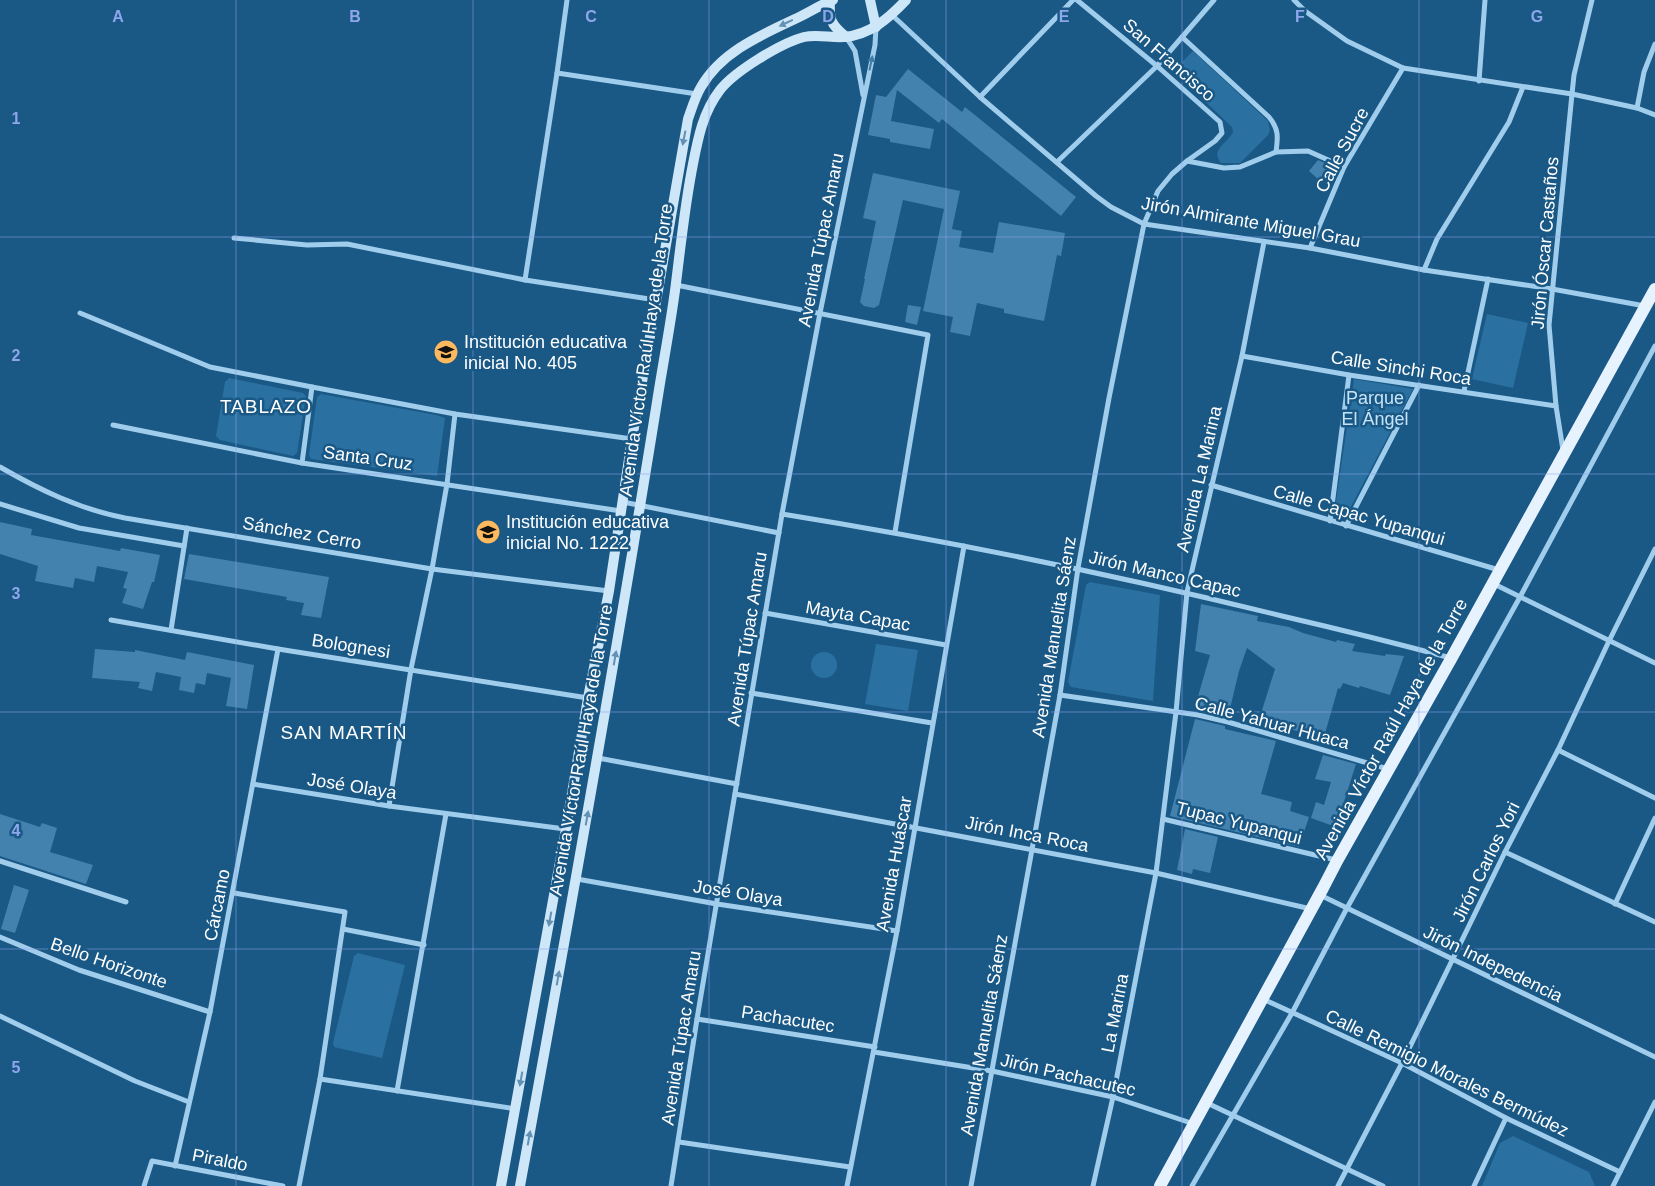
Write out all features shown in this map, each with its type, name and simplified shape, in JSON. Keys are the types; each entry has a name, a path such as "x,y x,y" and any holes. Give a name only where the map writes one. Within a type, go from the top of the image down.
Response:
{"main road":[{"path":"831,0 828,11 830,20 837,30 846,37"},
{"name":"Avenida Víctor Raúl Haya de la Torre","path":"501,1186 566,830 588,698 609,591 632,439 688,119 697,94 704,82 718,66 749,41 831,0"},
{"path":"870,0 876,27"},
{"name":"Avenida Víctor Raúl Haya de la Torre","path":"520,1186 598,758 676,286 684,205 698,138 705,116 722,87 756,62 790,43 806,37 846,37 876,27 892,15 906,0"},
{"name":"Avenida Víctor Raúl Haya de la Torre","path":"1160,1186 1337,861 1655,289"}],"street":[{"path":"525,280 567,0"},
{"path":"980,97 1073,0"},
{"name":"San Francisco","path":"1077,0 1157,66 1220,122"},
{"path":"1057,162 1157,66 1214,0"},
{"path":"1294,0 1305,11 1347,41 1403,68 1572,94 1637,108 1655,115"},
{"path":"1479,81 1485,0"},
{"name":"Jirón Óscar Castaños","path":"1563,454 1556,406 1550,325 1552,289 1574,75 1592,0"},
{"name":"Jirón Almirante Miguel Grau","path":"892,15 980,97 1111,207 1144,224 1310,248 1424,270 1552,289 1646,306"},
{"name":"Avenida Túpac Amaru","path":"671,1186 778,533 820,313 875,45 876,27"},
{"path":"1182,36 1269,117 1276,126 1278,139 1276,152"},
{"name":"Avenida Túpac Amaru","path":"846,37 855,51 864,98"},
{"path":"1637,108 1644,72 1655,44"},
{"name":"Calle Sucre","path":"1310,248 1344,167 1403,68"},
{"path":"557,74 697,94"},
{"path":"1424,270 1438,239 1509,122 1522,87"},
{"name":"Avenida Manuelita Sáenz","path":"971,1186 1060,695 1078,568 1109,398 1144,224 1158,191 1186,161 1215,141 1222,133 1220,122"},
{"path":"1186,161 1224,168 1240,167 1276,152 1308,151 1344,167"},
{"path":"234,238 307,246 347,244 525,280 656,300"},
{"name":"Avenida La Marina","path":"1156,873 1176,712 1187,592 1242,356 1264,242"},
{"path":"1464,392 1488,279"},
{"path":"676,286 928,335 895,532"},
{"path":"80,313 210,366 312,388 455,414 632,439"},
{"path":"1192,1186 1292,1013 1347,908 1520,597 1655,346"},
{"name":"Calle Sinchi Roca","path":"1242,356 1349,375 1556,406"},
{"path":"1330,521 1349,375"},
{"path":"1346,526 1419,385"},
{"path":"302,463 312,388"},
{"path":"389,806 411,669 432,569 447,484 455,414"},
{"name":"Santa Cruz","path":"113,425 302,463 622,507 640,505 778,533"},
{"name":"Sánchez Cerro","path":"0,466 49,494 99,513 432,569 609,591"},
{"name":"Calle Capac Yupanqui","path":"1211,485 1499,571"},
{"path":"0,504 79,528 184,546"},
{"name":"Jirón Manco Capac","path":"782,514 895,532 1078,568 1187,592 1412,647 1451,659"},
{"path":"171,630 187,528"},
{"name":"Avenida Huáscar","path":"847,1186 897,931 964,546"},
{"name":"Jirón Carlos Yori","path":"1338,1186 1402,1063 1505,852 1558,750 1655,549"},
{"path":"1492,583 1655,663"},
{"name":"Mayta Capac","path":"765,613 946,645"},
{"name":"Bolognesi","path":"110,620 278,649 588,698"},
{"name":"Cárcamo","path":"175,1166 210,1012 234,892 252,784 278,649"},
{"path":"751,693 932,723"},
{"name":"Calle Yahuar Huaca","path":"1060,695 1198,715 1388,769"},
{"path":"1558,750 1655,798"},
{"path":"598,758 737,784"},
{"name":"José Olaya","path":"252,784 389,806 566,830"},
{"name":"Jirón Inca Roca","path":"735,794 1032,848 1156,873 1311,909"},
{"path":"397,1091 446,814"},
{"path":"1615,904 1655,818"},
{"name":"Tupac Yupanqui","path":"1163,819 1337,861"},
{"path":"1505,852 1655,922"},
{"path":"0,861 126,902"},
{"name":"La Marina","path":"1093,1186 1113,1097 1156,873"},
{"name":"José Olaya","path":"576,879 717,904 897,931"},
{"path":"234,892 345,912 320,1079 299,1186"},
{"name":"Jirón Indepedencia","path":"1319,895 1655,1057"},
{"path":"343,929 424,945"},
{"name":"Bello Horizonte","path":"0,937 79,970 210,1012"},
{"name":"Calle Remigio Morales Bermúdez","path":"1262,999 1402,1063 1506,1118 1620,1172"},
{"path":"0,1016 135,1081 189,1102"},
{"name":"Pachacutec","path":"697,1019 874,1049"},
{"name":"Jirón Pachacutec","path":"874,1049 992,1071 1113,1097 1194,1125"},
{"path":"320,1079 516,1110"},
{"path":"1613,1186 1655,1102"},
{"path":"1206,1103 1383,1186"},
{"path":"1474,1186 1506,1118"},
{"path":"679,1142 850,1167"},
{"name":"Piraldo","path":"144,1186 152,1161 283,1186"}],"green space":[{"path":"1193,51 1268,121 1270,130 1268,135 1240,163 1221,163 1217,154 1218,150 1233,132 1232,127 1173,71"},
{"path":"1487,314 1528,323 1513,388 1472,379"},
{"path":"229,378 303,393 306,396 297,453 293,456 220,440 216,436 225,382"},
{"name":"Parque El Ángel","path":"1354,379 1413,389 1345,518 1334,515"},
{"path":"321,394 445,418 437,476 311,459 309,455 317,397"},
{"path":"1090,582 1160,595 1153,701 1071,687 1068,682 1086,585"},
{"path":"876,644 918,650 908,711 865,704"},
{"path":"824,652 833,656 837,665 833,674 824,678 815,674 811,665 815,656"},
{"path":"358,953 405,965 382,1058 334,1047 333,1043 354,956"},
{"path":"1513,1136 1589,1172 1595,1186 1482,1186 1500,1143"}],"building":[{"path":"908,69 962,112 965,107 1076,197 1061,216 942,119 939,123 897,90 891,121 934,129 930,149 890,142 890,139 868,135 876,95 886,97"},
{"path":"1318,160 1331,166 1319,180 1309,171"},
{"path":"873,173 960,191 952,229 962,231 959,247 993,253 999,222 1065,233 1061,256 1057,255 1044,321 1004,313 1004,309 977,303 970,336 950,332 953,317 923,311 944,209 903,200 879,305 874,308 864,306 860,302 876,221 863,218"},
{"path":"908,305 921,307 917,325 905,322"},
{"path":"0,522 32,529 31,535 120,551 121,548 160,555 154,582 152,582 143,609 122,603 127,589 123,588 128,572 97,566 94,582 75,578 73,588 35,581 38,566 0,554"},
{"path":"189,554 329,577 321,618 301,615 304,603 286,600 287,597 184,579"},
{"path":"1201,604 1258,616 1257,621 1289,627 1336,642 1337,640 1355,644 1352,651 1385,656 1386,654 1404,656 1390,695 1343,683 1340,689 1338,688 1324,737 1280,727 1278,732 1257,726 1275,669 1247,648 1239,671 1228,717 1197,710 1200,701 1197,700 1210,655 1195,651"},
{"path":"95,649 135,652 135,650 185,660 187,652 254,665 247,709 226,706 231,678 207,673 205,685 196,683 194,693 179,690 181,677 156,672 152,691 138,688 140,682 92,678"},
{"path":"1195,719 1225,726 1225,729 1276,741 1261,794 1292,802 1290,811 1309,817 1299,847 1170,816"},
{"path":"1323,755 1356,764 1336,827 1311,818 1316,802 1324,805 1331,782 1315,779"},
{"path":"0,814 40,827 42,823 57,828 50,852 93,865 86,884 0,856"},
{"path":"1185,829 1218,837 1210,873 1193,869 1192,874 1177,870"},
{"path":"14,885 29,890 15,933 1,929"}],"place":[{"name":"Institución educativa inicial No. 405","path":"446,352"},
{"name":"Institución educativa inicial No. 1222","path":"488,532"}],"district":[{"name":"TABLAZO","path":"266,406"},
{"name":"SAN MARTÍN","path":"344,732"}]}
